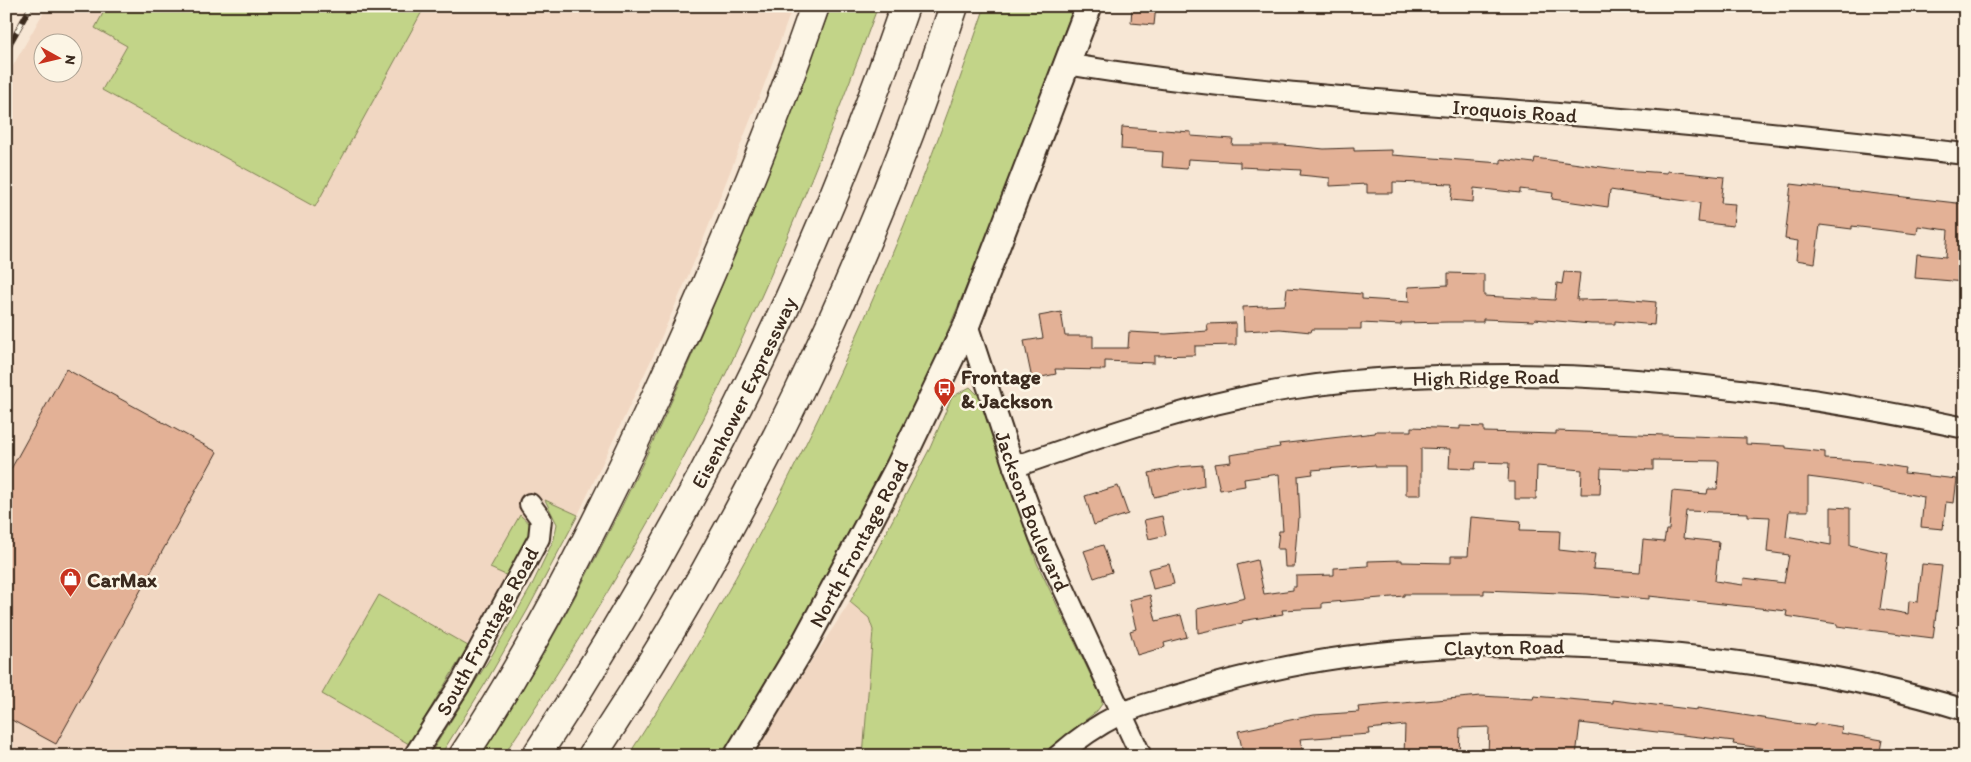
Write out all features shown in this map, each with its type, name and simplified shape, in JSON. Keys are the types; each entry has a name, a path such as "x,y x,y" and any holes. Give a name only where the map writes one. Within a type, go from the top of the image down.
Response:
{"highway":[{"path":"463,756 535,638 590,534 635,442 717,258 771,125 815,6"},
{"name":"Eisenhower Expressway","path":"536,756 590,674 644,584 735,414 798,281 840,184 906,6"},
{"path":"592,756 673,628 770,449 817,352 868,238 942,44 954,6"}],"main road":[{"path":"967,324 1089,6"},
{"name":"North Frontage Road","path":"737,756 805,642 853,553 899,466 967,324"}],"street":[{"name":"Iroquois Road","path":"1066,64 1160,80 1693,125 1965,154"},
{"name":"Jackson Boulevard","path":"967,324 1014,467 1058,579 1141,756"},
{"name":"High Ridge Road","path":"1014,467 1134,425 1205,406 1290,389 1428,376 1557,376 1629,378 1689,383 1824,400 1965,428"},
{"name":"South Frontage Road","path":"414,756 462,682 539,538 541,519 530,504"},
{"name":"Clayton Road","path":"1058,756 1121,714 1250,675 1338,658 1392,651 1478,645 1598,648 1762,664 1876,685 1965,710"}],"shaded area":[{"path":"47,6 793,6 698,253 653,356 578,515 545,501 508,576 401,756 6,756 6,78 32,32 32,82 82,82 82,32 32,32"},
{"path":"850,602 869,618 873,630 863,756 749,756"}],"green space":[{"path":"107,6 425,6 315,207 102,90 127,46 95,28"},
{"path":"831,6 878,6 808,187 730,365 652,516 565,661 503,756 481,756 535,668 585,577 632,485 676,391 718,296 795,103"},
{"path":"985,6 1074,6 973,269 906,424 818,592 722,756 628,756 736,578 785,486 831,393 913,202 951,104"},
{"path":"970,387 979,396 1037,563 1101,697 1102,704 1097,711 1039,756 863,756 873,630 869,618 850,602 930,448 952,397"},
{"path":"545,500 578,515 527,611 485,684 440,756 429,756 492,655 531,587 554,539 557,524"},
{"path":"520,515 530,524 530,534 508,576 490,568"},
{"path":"379,595 468,646 409,744 322,694"}],"building":[{"path":"1132,6 1156,6 1154,25 1131,23"},
{"path":"1122,127 1191,132 1191,136 1233,139 1232,145 1283,145 1324,149 1354,148 1354,151 1392,150 1392,155 1501,163 1501,159 1534,163 1535,158 1624,170 1667,173 1667,171 1724,177 1721,203 1735,204 1733,226 1698,222 1700,203 1610,190 1608,207 1552,199 1553,193 1520,189 1520,193 1474,188 1473,202 1451,200 1453,184 1393,182 1393,193 1367,193 1367,184 1330,186 1330,178 1300,175 1301,170 1240,167 1240,162 1188,159 1187,169 1162,167 1163,152 1121,149"},
{"path":"1791,184 1965,204 1965,282 1915,278 1917,254 1946,257 1948,230 1918,226 1917,234 1852,226 1852,229 1820,225 1815,263 1796,260 1798,241 1785,239"},
{"path":"1564,272 1580,273 1577,300 1622,299 1656,302 1654,325 1615,321 1615,324 1591,324 1535,319 1534,321 1483,319 1483,322 1401,323 1401,325 1361,323 1361,329 1312,329 1311,332 1280,329 1244,331 1243,307 1285,305 1287,288 1362,294 1362,299 1409,302 1408,287 1448,285 1448,273 1484,274 1484,296 1555,300 1557,283 1562,284"},
{"path":"1061,312 1065,336 1093,336 1093,348 1128,348 1129,332 1166,334 1208,331 1207,324 1236,323 1236,345 1195,346 1195,355 1154,356 1154,363 1105,361 1105,370 1055,369 1056,374 1032,379 1024,341 1043,338 1039,316"},
{"name":"CarMax","path":"66,369 217,452 56,744 6,717 6,478"},
{"path":"1460,426 1484,427 1484,432 1556,434 1556,431 1746,438 1746,444 1786,446 1786,448 1825,452 1825,459 1864,461 1905,468 1904,473 1957,479 1954,503 1946,502 1943,529 1921,527 1924,497 1808,477 1808,511 1789,511 1786,537 1831,545 1831,507 1850,508 1850,545 1888,553 1880,609 1908,614 1909,601 1918,602 1922,564 1942,566 1933,638 1837,626 1837,624 1786,616 1787,611 1649,596 1649,599 1587,594 1484,590 1484,594 1404,594 1404,596 1322,603 1322,608 1282,610 1283,614 1242,621 1243,623 1198,633 1197,609 1245,598 1237,565 1257,560 1264,594 1293,590 1293,587 1296,587 1296,576 1334,575 1334,568 1368,566 1368,561 1402,560 1402,562 1451,563 1451,556 1468,556 1471,517 1521,521 1520,530 1560,531 1559,550 1595,554 1593,569 1640,572 1643,540 1664,542 1666,530 1669,530 1672,491 1707,494 1708,489 1717,489 1719,461 1653,460 1653,470 1601,468 1600,494 1581,494 1582,470 1537,466 1536,499 1515,499 1515,482 1508,482 1509,463 1476,462 1475,469 1449,468 1450,449 1421,448 1421,495 1406,495 1406,467 1375,467 1375,465 1312,470 1313,474 1298,476 1300,518 1298,518 1294,567 1285,567 1284,549 1277,549 1279,531 1283,531 1279,474 1244,479 1245,486 1220,490 1214,464 1231,462 1230,455 1280,447 1279,444 1375,433 1376,431 1411,431 1411,427 1460,429","holes":["1686,511 1748,513 1748,516 1770,517 1767,552 1789,555 1784,583 1744,578 1743,585 1715,581 1719,542 1683,538"]},
{"path":"1203,465 1204,486 1154,497 1149,473 1178,467"},
{"path":"1118,486 1128,514 1094,525 1085,496"},
{"path":"1162,516 1166,535 1149,539 1144,520"},
{"path":"1103,545 1112,572 1094,578 1084,551"},
{"path":"1169,564 1174,584 1153,589 1148,569"},
{"path":"1150,595 1156,621 1181,615 1187,637 1164,643 1165,647 1137,655 1130,631 1136,629 1129,600"},
{"path":"1481,696 1533,699 1534,696 1613,703 1613,700 1697,710 1697,708 1814,726 1815,723 1842,727 1841,733 1882,740 1879,756 1767,756 1768,749 1733,744 1734,741 1580,723 1576,756 1488,756 1489,727 1460,728 1459,756 1404,756 1405,725 1369,729 1370,734 1300,739 1303,753 1290,756 1281,756 1281,752 1266,756 1244,756 1238,731 1314,715 1359,712 1358,707"}],"railway":[{"path":"6,51 31,6"}],"place":[{"name":"Frontage & Jackson","path":"945,407"},
{"name":"CarMax","path":"71,598"}]}
